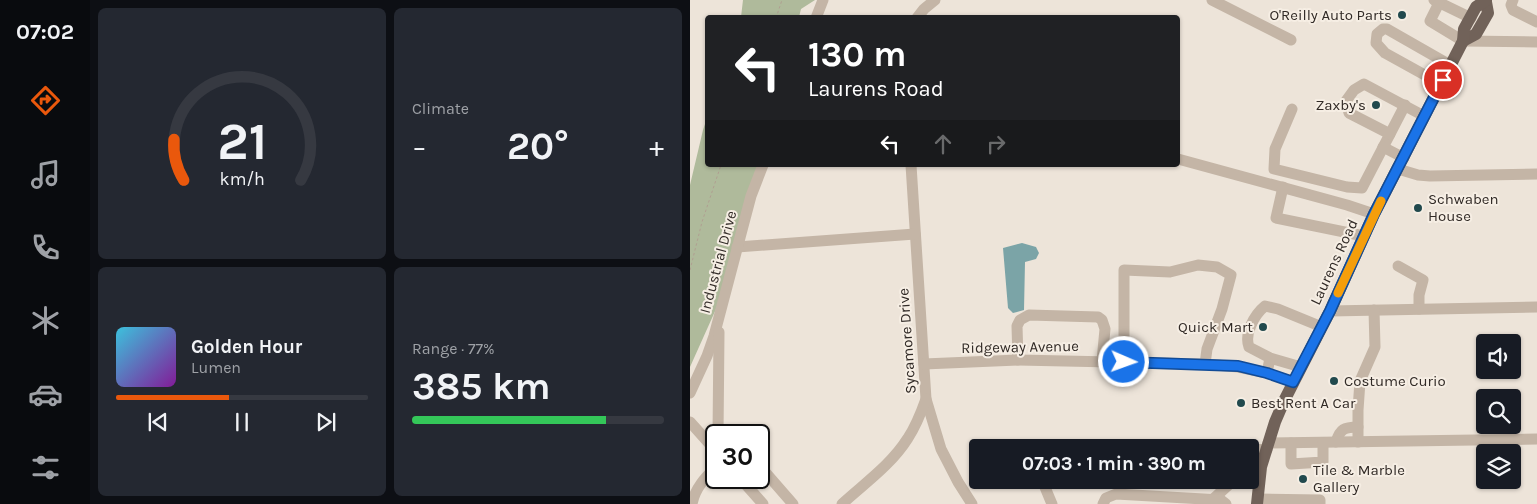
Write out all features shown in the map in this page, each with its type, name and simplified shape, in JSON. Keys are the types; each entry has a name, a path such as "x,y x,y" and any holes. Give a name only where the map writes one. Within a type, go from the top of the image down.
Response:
{"main road":[{"name":"Laurens Road","path":"1259,459 1267,446 1293,382 1322,328 1374,214 1463,41 1464,28 1476,7 1486,1 1488,13 1476,34 1463,41"},
{"name":"Laurens Road","path":"1256,489 1257,502"}],"street":[{"path":"817,15 823,0"},
{"path":"919,15 935,0"},
{"path":"1212,0 1291,40"},
{"path":"1513,0 1511,5 1513,10 1537,22"},
{"path":"1471,18 1437,1 1430,21 1463,41 1537,42"},
{"path":"1441,84 1385,53 1376,43 1377,34 1383,29 1387,29 1450,65"},
{"path":"1390,134 1349,114 1346,100 1354,90 1364,84 1424,116"},
{"path":"1292,109 1275,149 1274,170 1347,187 1362,188 1405,105"},
{"path":"1383,147 1401,163 1430,176 1537,174"},
{"path":"1180,160 1330,200 1374,214"},
{"name":"Industrial Drive","path":"690,393 706,356 719,318 751,196 761,167"},
{"name":"Sycamore Drive","path":"910,167 926,400 941,449 972,504"},
{"path":"1283,171 1276,218 1364,236"},
{"path":"1330,200 1336,184"},
{"path":"737,248 915,234"},
{"path":"1124,362 1124,270 1170,272 1198,265 1217,266 1231,275 1222,309 1207,350 1205,364"},
{"path":"1398,266 1423,280 1419,294 1419,309"},
{"path":"1301,367 1270,358 1249,348 1247,342 1248,332 1260,310 1265,306 1278,309 1322,328"},
{"path":"1330,311 1537,307"},
{"path":"1358,442 1360,381 1376,347 1374,310"},
{"path":"1018,360 1017,326 1020,320 1029,315 1098,317 1102,320 1105,329 1102,361"},
{"path":"719,318 721,424"},
{"path":"1267,373 1270,358"},
{"name":"Ridgeway Avenue","path":"924,364 1018,360 1205,364 1238,366 1293,382"},
{"path":"843,504 888,464 899,451 914,429 926,400"},
{"path":"690,422 705,439"},
{"path":"1336,442 1338,434 1343,429 1358,427"},
{"path":"1259,447 1291,443 1537,439"},
{"path":"1291,443 1291,464 1323,462 1323,443"},
{"path":"770,478 793,504"},
{"path":"692,504 698,486 705,479"},
{"path":"750,489 763,504"},
{"path":"1046,489 1052,504"},
{"path":"1212,500 1224,489"},
{"path":"1102,504 1106,498 1116,494 1221,500 1226,504"},
{"path":"1257,502 1320,500 1320,504"}],"path":[{"path":"777,15 782,0"},
{"path":"690,270 702,222 720,167"}],"green space":[{"path":"743,0 815,0 801,9 800,15 741,15"},
{"path":"705,124 705,167 758,167 734,269 690,367 690,185"}],"water":[{"path":"1022,243 1036,247 1039,253 1036,259 1025,262 1024,310 1013,313 1008,308 1003,248"}],"slow traffic":[{"path":"1338,293 1381,201"}],"place":[{"name":"O'Reilly Auto Parts","path":"1402,15"},
{"name":"Zaxby's","path":"1376,105"},
{"name":"Schwaben House","path":"1418,208"},
{"name":"Quick Mart","path":"1263,327"},
{"name":"Costume Curio","path":"1334,381"},
{"name":"Best Rent A Car","path":"1241,403"},
{"name":"Tile & Marble Gallery","path":"1303,479"}],"route":[{"path":"1124,362 1238,366 1293,382 1330,311 1374,214 1443,80"}]}
